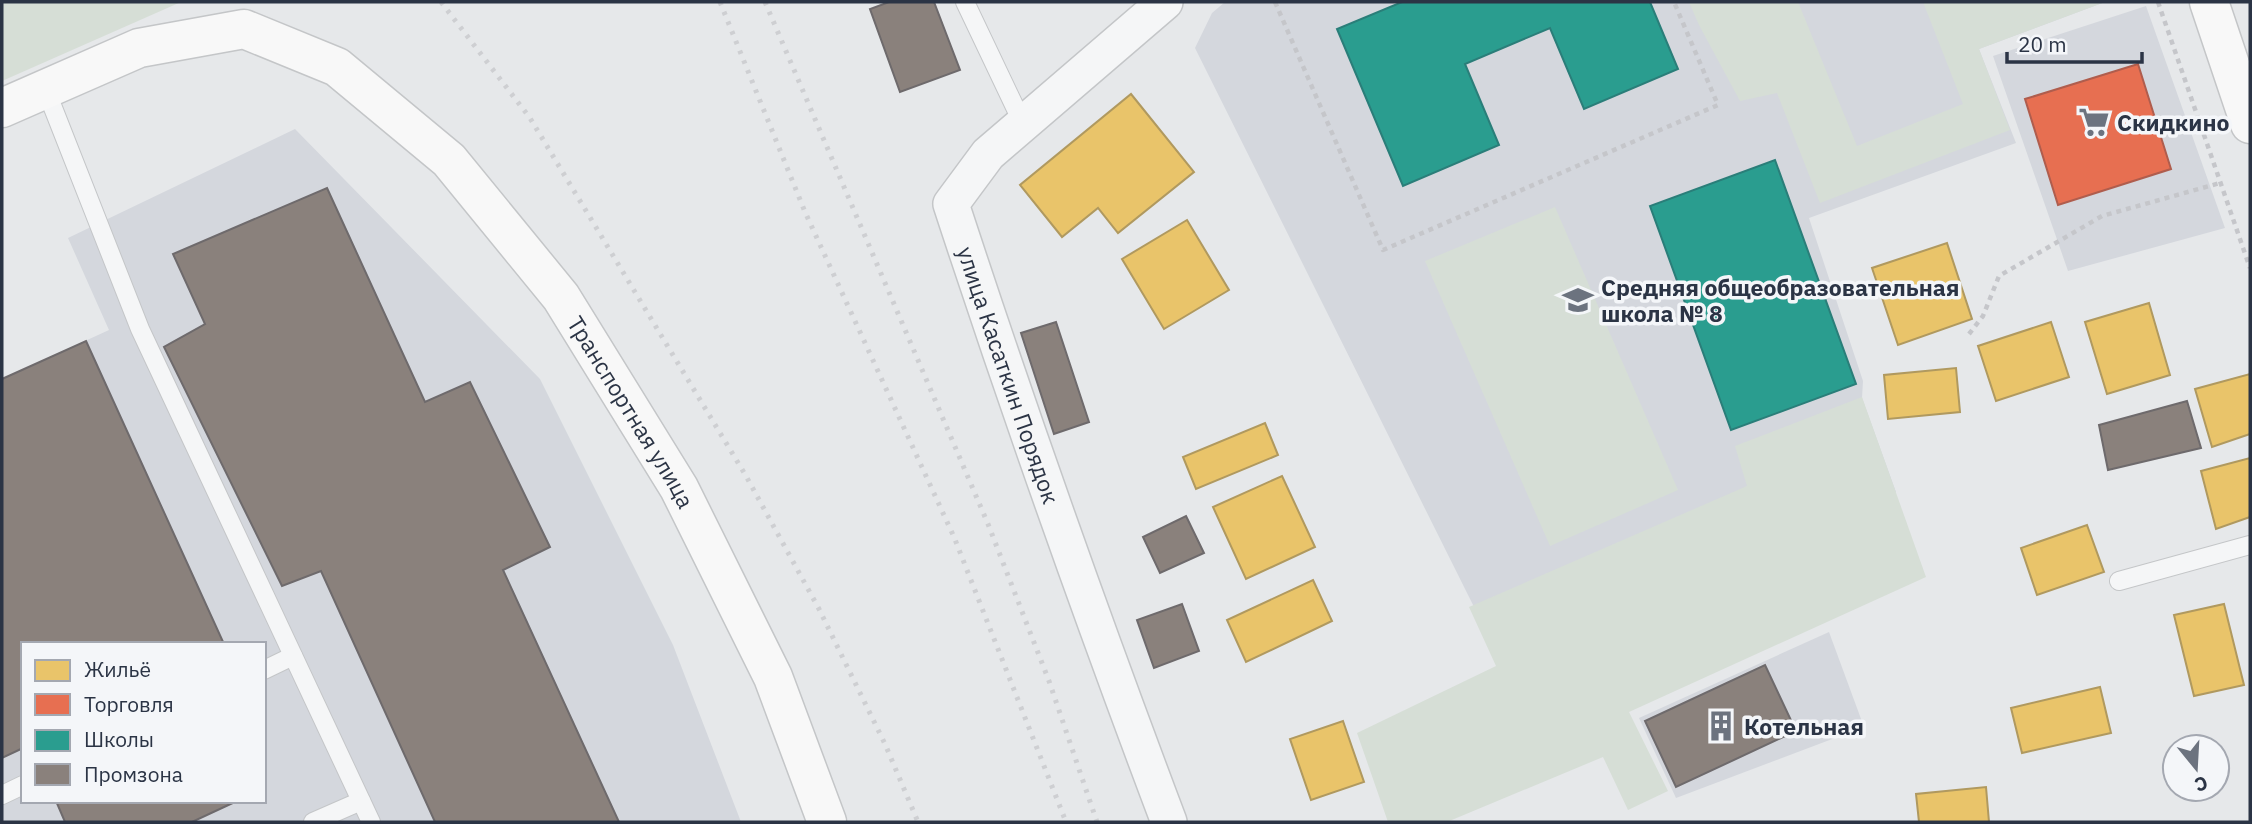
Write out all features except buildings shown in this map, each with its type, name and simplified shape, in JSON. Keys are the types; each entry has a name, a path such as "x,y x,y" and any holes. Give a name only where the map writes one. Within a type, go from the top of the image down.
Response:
{"main road":[{"path":"2209,2 2250,124"},
{"name":"Транспортная улица","path":"2,107 139,48 244,29 337,67 449,160 561,297 679,488 773,677 827,822"}],"street":[{"name":"улица Касаткин Порядок","path":"1165,2 988,154 951,204 1125,706 1170,822"}],"lane":[{"path":"965,2 1023,124"},
{"path":"46,90 140,329 371,822"},
{"path":"2119,581 2250,545"},
{"path":"266,669 293,656"},
{"path":"2,795 21,786"},
{"path":"313,822 361,801"}],"path":[{"path":"1275,2 1383,250 1718,105 1674,2"},
{"path":"2158,2 2250,268"},
{"path":"1969,334 1983,316 1999,276 2102,216 2220,183"}],"shaded area":[{"path":"2,2 181,2 2,81"},
{"name":"Средняя общеобразовательная школа № 8","path":"1225,2 2105,2 1979,49 2016,143 1809,218 1863,381 1862,398 1896,492 1503,665 1195,48 1212,13"},
{"path":"1689,2 1798,2 1857,146 1963,104 1923,2 2105,2 1979,49 2010,130 1820,203 1777,93 1740,101"},
{"path":"2146,6 2225,228 2068,271 1993,56"},
{"path":"295,129 540,379 673,645 741,822 2,822 2,379 109,330 68,238"},
{"path":"1555,207 1678,490 1550,546 1425,261"},
{"path":"1862,397 1926,577 1629,712 1668,791 1628,810 1603,757 1447,822 1388,822 1357,733 1496,666 1469,607 1747,486 1735,446"},
{"path":"1829,632 1864,727 1676,798 1639,718"}],"railway":[{"path":"441,2 530,118 746,476 819,609 885,744 918,822"},
{"path":"720,2 805,212 954,537 1066,822"},
{"path":"765,2 988,524 1049,681 1097,822"}],"place":[{"name":"Скидкино","path":"2094,122"},
{"name":"Средняя общеобразовательная школа № 8","path":"1578,300"},
{"name":"Котельная","path":"1721,726"}]}
